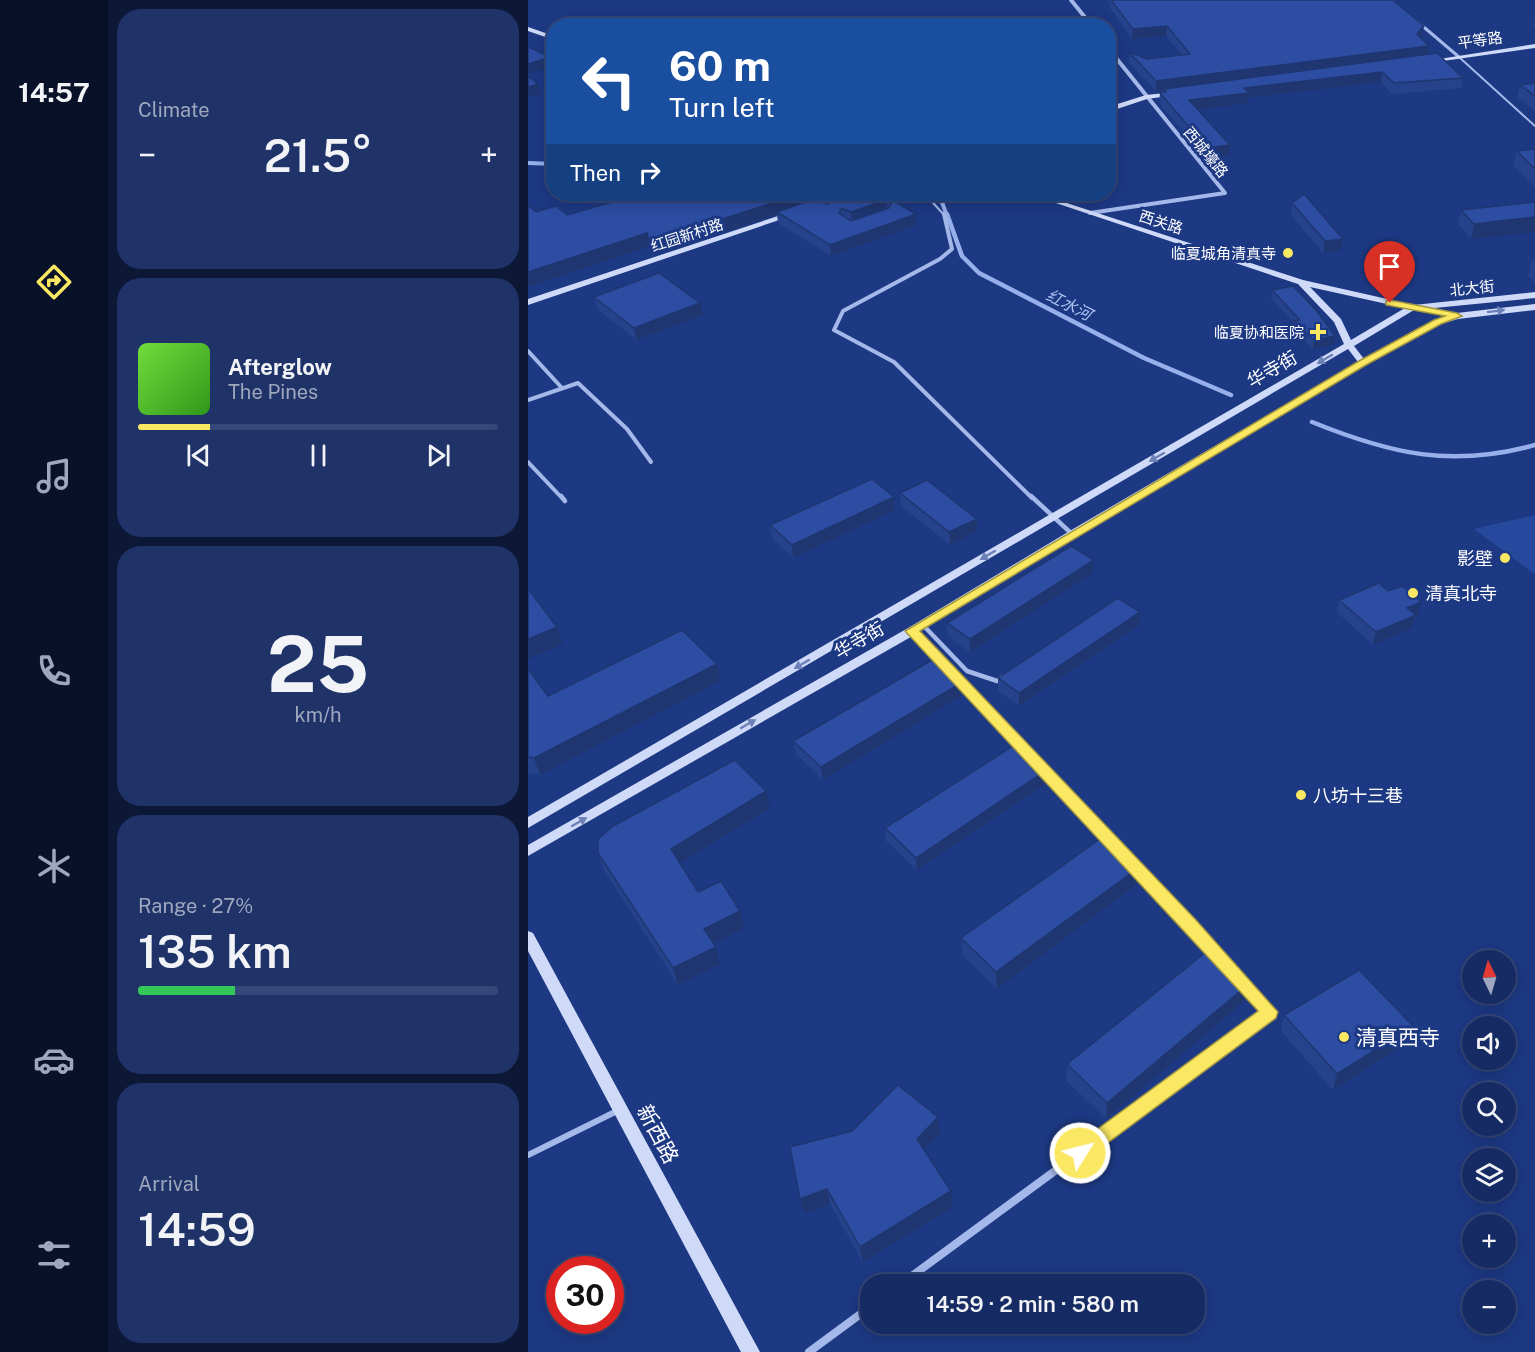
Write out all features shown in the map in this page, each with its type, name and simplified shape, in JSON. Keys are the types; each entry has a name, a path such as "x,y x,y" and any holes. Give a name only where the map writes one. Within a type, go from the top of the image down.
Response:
{"main road":[{"path":"528,29 546,35"},
{"name":"平等路","path":"1424,62 1535,46"},
{"path":"1116,107 1146,97 1181,93"},
{"name":"红园新村路","path":"528,302 832,201"},
{"name":"西关路","path":"1054,201 1301,282 1457,316"},
{"path":"1301,282 1338,321 1349,345 1363,363"},
{"name":"北大街","path":"1412,308 1535,295"},
{"name":"北大街","path":"1457,316 1535,307"},
{"name":"华寺街","path":"528,823 1412,308"},
{"name":"华寺街","path":"528,851 917,628 1363,363 1438,322 1457,316"},
{"name":"新西路","path":"528,937 750,1352"}],"street":[{"path":"1071,0 1086,18"},
{"path":"1417,21 1459,57"},
{"name":"西城壕路","path":"1090,213 1224,193 1116,58"},
{"path":"917,628 1028,753"},
{"path":"1036,762 1117,848"},
{"path":"1133,865 1222,960"},
{"path":"916,1274 1270,1012 1238,978"},
{"path":"809,1352 860,1314"}],"lane":[{"path":"1459,57 1535,126"},
{"path":"932,201 945,215 952,249 940,260 843,311 834,330 894,362 1017,484 1072,534"},
{"path":"819,205 828,212"},
{"path":"528,351 562,388"},
{"path":"528,400 578,383 627,429 651,462"},
{"path":"528,462 565,501"},
{"path":"917,628 967,671 997,681 1007,674"},
{"path":"528,1155 621,1109"}],"shaded area":[{"path":"1535,515 1535,572 1533,573 1474,529"}],"building":[{"path":"1111,0 1393,0 1424,26 1417,34 1429,46 1156,81 1129,52 1147,59 1190,54 1167,26 1133,29"},
{"path":"528,47 546,55 546,59 528,64"},
{"path":"1437,53 1463,78 1394,83 1382,72 1244,88 1249,93 1189,100 1230,145 1207,148 1160,93 1166,92 1164,89"},
{"path":"528,76 538,84 528,87"},
{"path":"1535,83 1535,96 1520,85"},
{"path":"1535,149 1535,169 1517,151"},
{"path":"1304,194 1343,239 1325,241 1292,203"},
{"path":"616,201 779,201 650,242 647,233 528,272 528,205 536,212 556,206 567,215"},
{"path":"808,201 828,204 829,201 883,201 851,212 842,208 839,213 851,221 889,208 891,203 888,201 894,201 916,214 830,245 777,212"},
{"path":"1535,202 1535,217 1474,224 1461,210"},
{"path":"659,273 700,303 634,328 594,297"},
{"path":"1293,286 1316,310 1335,336 1314,340 1294,321 1300,320 1272,290"},
{"path":"872,479 894,497 792,545 770,525"},
{"path":"927,480 977,519 949,532 900,493"},
{"path":"1071,546 1094,560 970,639 947,623"},
{"path":"1379,583 1388,591 1402,586 1421,602 1407,608 1416,615 1376,632 1339,600"},
{"path":"528,590 557,627 528,639"},
{"path":"1118,598 1140,612 1019,693 998,678"},
{"path":"682,630 717,664 534,758 528,757 528,669 548,696"},
{"path":"932,660 961,683 821,767 793,741"},
{"path":"1021,741 1048,769 916,858 885,828"},
{"path":"735,760 766,791 671,849 698,892 721,881 740,911 704,929 716,947 673,968 598,853 598,839 613,826"},
{"path":"1107,834 1142,865 996,972 961,938"},
{"path":"1216,944 1251,982 1107,1103 1067,1064"},
{"name":"清真西寺","path":"1359,970 1413,1026 1337,1074 1284,1015"},
{"path":"898,1085 938,1117 917,1139 951,1191 860,1247 827,1189 800,1199 790,1147 852,1131"}],"waterway":[{"name":"红水河","path":"528,163 546,164"},
{"name":"红水河","path":"942,201 947,216"},
{"name":"红水河","path":"947,214 962,256 979,273 1144,358 1231,395"},
{"name":"红水河","path":"1312,422 1368,442 1422,454 1476,456 1535,445"}],"place":[{"name":"临夏城角清真寺","path":"1288,253"},
{"name":"临夏协和医院","path":"1318,332"},
{"name":"影壁","path":"1505,558"},
{"name":"清真北寺","path":"1413,593"},
{"name":"八坊十三巷","path":"1301,795"},
{"name":"清真西寺","path":"1344,1037"}],"route":[{"path":"1080,1153 1270,1012 912,631 1363,363 1438,322 1457,316 1390,303"}]}
